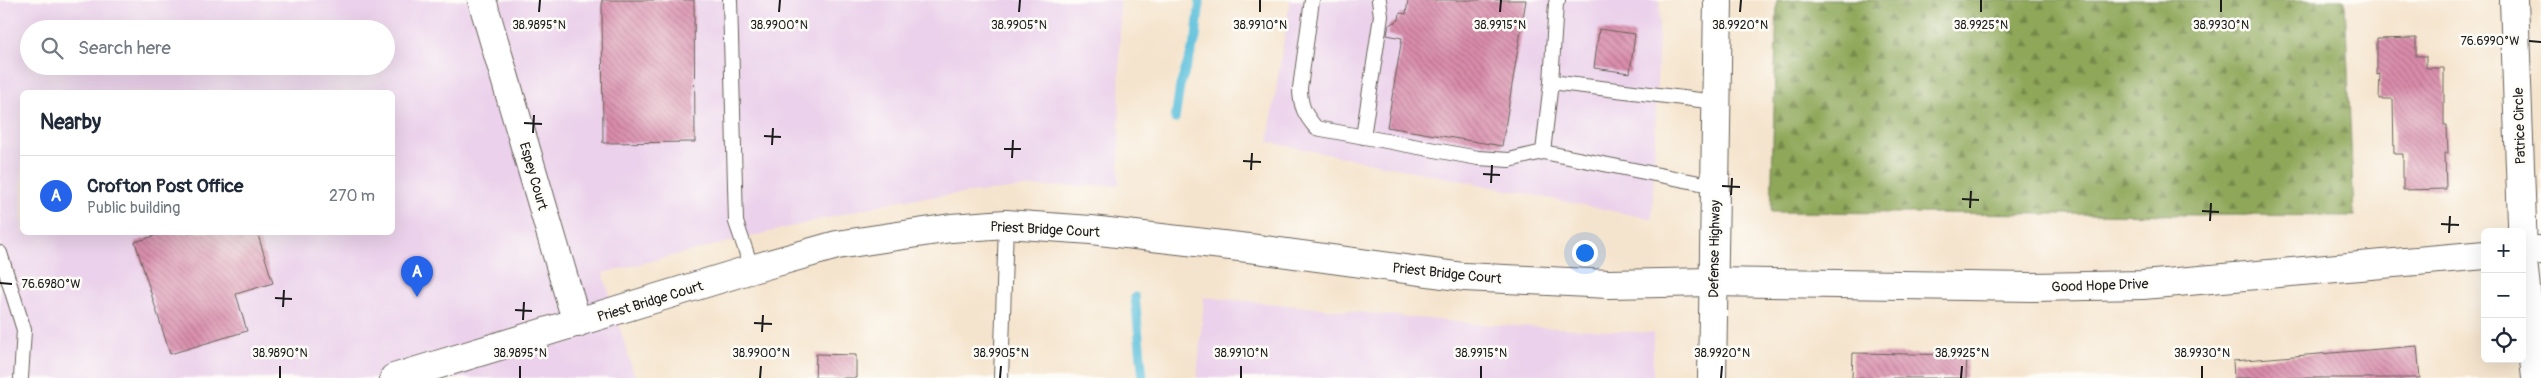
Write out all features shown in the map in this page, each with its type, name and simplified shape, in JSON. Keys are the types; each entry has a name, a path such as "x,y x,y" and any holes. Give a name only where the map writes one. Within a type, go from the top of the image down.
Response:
{"street":[{"name":"Espey Court","path":"482,0 577,324"},
{"name":"Defense Highway","path":"1712,378 1718,0"},
{"name":"Patrice Circle","path":"2514,0 2536,378"},
{"name":"Priest Bridge Court","path":"394,378 837,245 951,228 1006,224 1091,230 1258,249 1464,277 1609,284 1713,282"},
{"name":"Good Hope Drive","path":"1713,282 2032,287 2143,285 2481,255"}],"lane":[{"path":"730,0 736,222 752,269"},
{"path":"1312,0 1300,88 1300,102 1304,114 1316,128 1478,158 1509,160 1543,152 1715,186"},
{"path":"1363,137 1381,16 1379,0"},
{"path":"1543,152 1551,82 1556,3 1558,0"},
{"path":"1551,82 1716,102"},
{"path":"1001,378 1006,224"},
{"path":"0,253 24,330 22,378"}],"shaded area":[{"path":"0,0 1120,0 1119,185 1030,187 900,200 603,273 635,378 0,378"},
{"path":"1290,0 1660,0 1652,219 1268,142"},
{"path":"1204,297 1479,324 1653,333 1653,378 1197,378"}],"green space":[{"path":"1777,0 2345,0 2354,216 1771,212"}],"building":[{"path":"602,0 694,0 695,142 603,143"},
{"path":"1408,0 1526,0 1502,146 1387,127 1402,38 1387,35 1389,25 1399,20 1400,13 1406,14"},
{"path":"1599,29 1635,34 1630,73 1594,68"},
{"path":"2416,38 2416,56 2426,56 2426,68 2444,68 2444,125 2447,125 2448,153 2445,153 2446,189 2403,190 2403,154 2394,154 2393,99 2379,99 2380,74 2377,75 2377,39"},
{"path":"157,235 258,235 273,283 236,294 247,331 170,354 135,242"},
{"path":"2417,346 2420,378 2234,378 2233,361"},
{"path":"1853,353 1967,355 1966,378 1852,378"},
{"path":"816,354 856,355 856,378 815,378"}],"waterway":[{"path":"1175,119 1180,86 1196,38 1200,0"},
{"path":"1135,297 1143,378"}],"place":[{"name":"Crofton Post Office","path":"417,297"}]}
